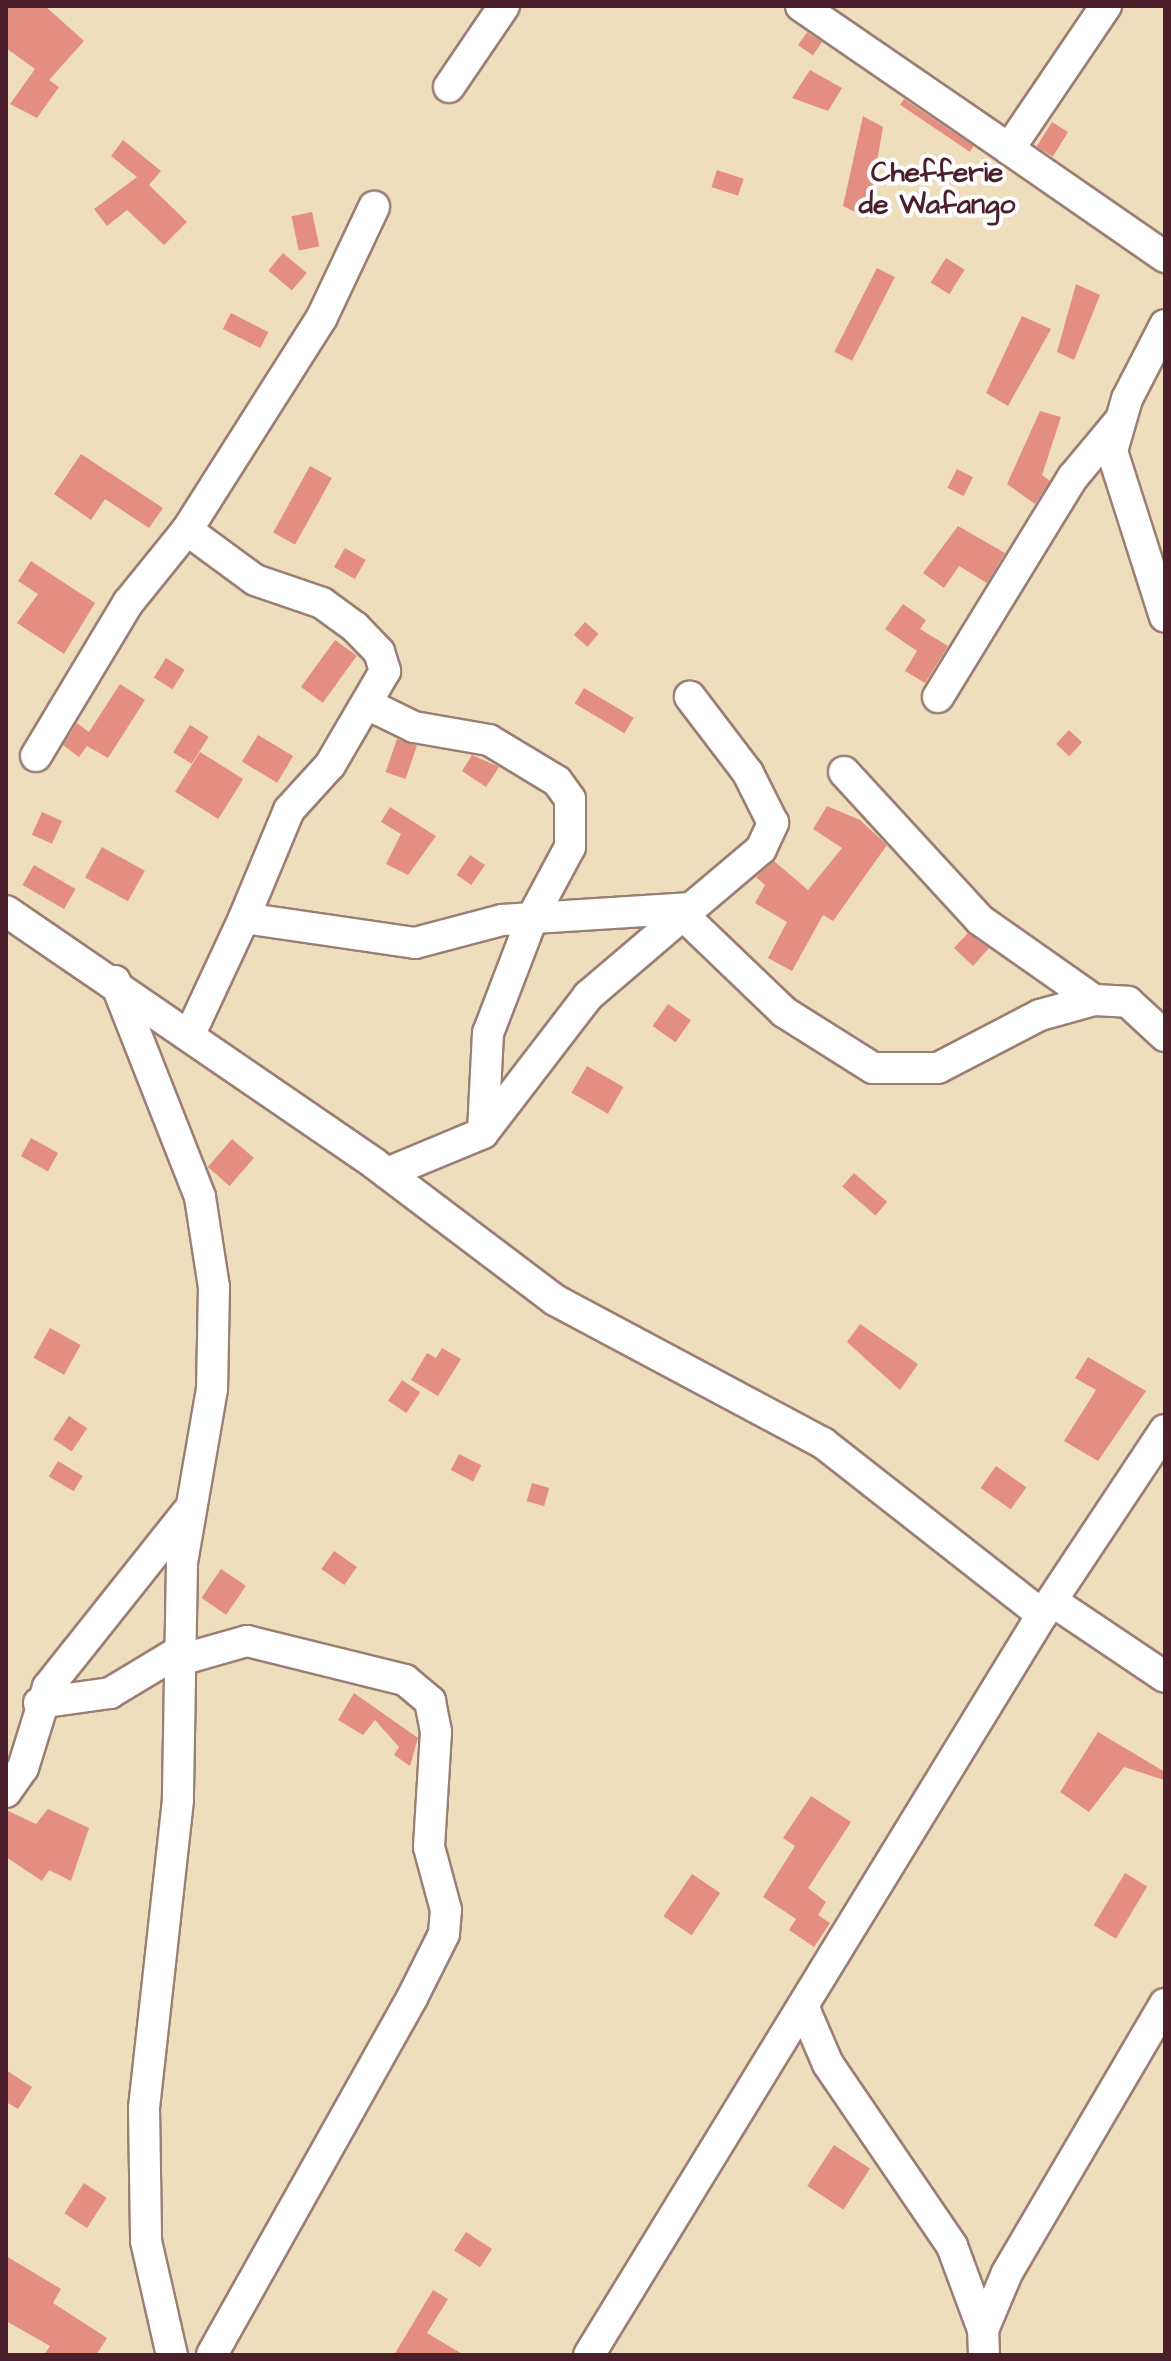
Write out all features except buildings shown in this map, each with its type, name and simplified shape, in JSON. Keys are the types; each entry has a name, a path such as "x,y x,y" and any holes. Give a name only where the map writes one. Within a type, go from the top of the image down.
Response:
{"street":[{"path":"449,87 504,6"},
{"path":"801,6 823,14 1165,257"},
{"path":"1009,149 1106,6"},
{"path":"36,756 128,603 187,530 322,317 374,207"},
{"path":"938,697 1073,477 1118,423 1165,325"},
{"path":"1118,423 1116,471 1165,617"},
{"path":"187,530 255,580 322,603 370,639 385,671 330,765 289,810 244,918 190,1034"},
{"path":"387,1173 483,1133 588,996 761,849 773,823 748,773 690,697"},
{"path":"367,704 414,727 489,740 565,788 573,835 533,916 488,1033 483,1133"},
{"path":"844,772 980,920 1094,1000"},
{"path":"6,911 115,981 387,1173 555,1300 823,1443 1047,1608 1165,1677"},
{"path":"244,918 415,943 533,916 687,912 784,1012 873,1068 938,1068 1040,1015 1094,1000 1128,1002 1165,1036"},
{"path":"115,981 210,1231 212,1389 187,1512 180,1656 178,1800 144,2108 146,2241 172,2355"},
{"path":"589,2355 1047,1608 1165,1430"},
{"path":"6,1792 23,1768 39,1703 112,1599 187,1512"},
{"path":"39,1703 110,1693 180,1656 247,1641 405,1680 430,1701 436,1732 429,1847 446,1910 444,1934 412,1998 212,2355"},
{"path":"984,2342 1007,2273 1165,2004"},
{"path":"803,2006 828,2064 952,2246 984,2342"}],"district":[{"name":"Chefferie de Wafango","path":"937,189"}]}
